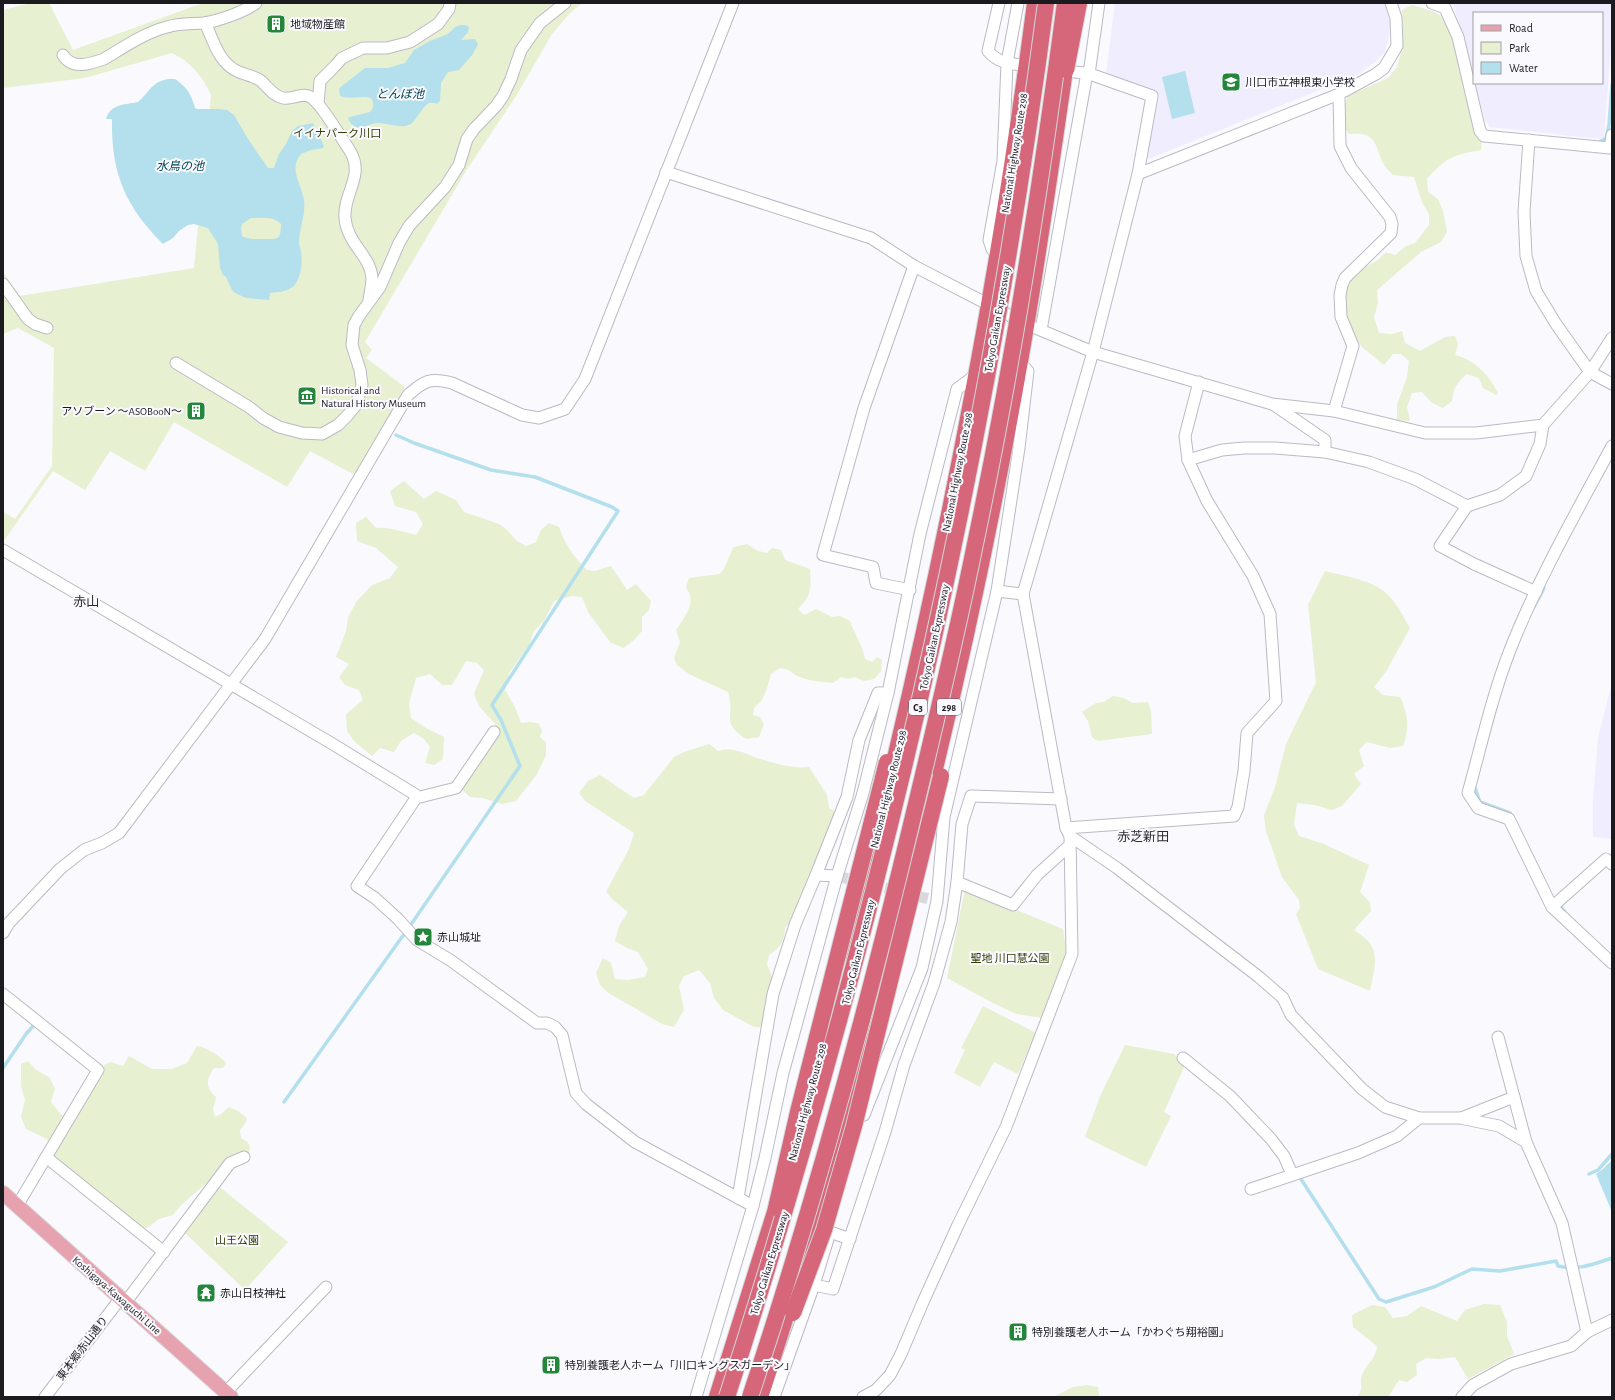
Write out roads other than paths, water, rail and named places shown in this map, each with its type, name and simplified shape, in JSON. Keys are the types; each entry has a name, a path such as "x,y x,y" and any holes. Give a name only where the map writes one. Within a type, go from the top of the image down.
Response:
{"highway":[{"name":"National Highway Route 298","path":"717,1397 802,1123 872,857 908,707 962,449 990,305 1028,64 1035,3"},
{"name":"Tokyo Gaikan Expressway","path":"727,1397 794,1182 837,1032 887,836 925,676 979,419 1005,277 1046,3"},
{"name":"Tokyo Gaikan Expressway","path":"750,1397 839,1105 879,957 945,684 1000,420 1040,179 1065,3"},
{"name":"298","path":"760,1397 844,1123 883,978 975,598 1020,362 1034,327 1074,3"},
{"path":"1040,179 1064,80 1079,3"},
{"path":"749,1328 798,1112 887,762 941,527 962,449"},
{"path":"764,1397 824,1230 854,1126 972,646 988,529"}],"main road":[{"name":"Koshigaya-Kawaguchi Line","path":"3,1193 122,1301 228,1394"}],"street":[{"path":"62,55 65,60 86,65 104,60 147,34 168,26 205,22 231,15 256,3"},
{"path":"318,104 320,81 342,58 363,48 387,48 410,42 438,24 449,9 450,3"},
{"path":"176,363 272,424 302,433 322,434 338,425 348,416 356,405 362,385 360,370 352,345 354,325 369,300 380,287 399,243 409,226 445,187 458,165 467,139 503,96 512,79 521,50 540,23 565,3"},
{"path":"3,933 9,923 60,869 84,850 102,843 119,833 265,639 408,395 422,383 442,380 452,383 522,415 539,418 565,409 585,379 733,3"},
{"path":"999,3 988,50 992,56 1007,63 1023,65"},
{"path":"998,256 992,249 989,240 1002,161 1007,63 1018,3"},
{"path":"1034,327 1088,74 1099,3"},
{"path":"1138,174 1339,94 1376,74 1384,68 1397,46 1398,34 1396,18 1391,3"},
{"path":"1432,3 1445,8 1458,37 1480,131 1484,136 1610,148 1612,135"},
{"path":"205,22 217,52 228,66 238,72 255,77 279,97 291,98 296,95 312,97 354,157 356,167 345,209 345,218 348,234 367,262 370,270 372,278 369,300"},
{"path":"863,1397 876,1390 890,1375 901,1354 958,1225 1006,1127 1072,954 1069,836 1023,594 1093,352 1138,174 1152,96 1088,74 1074,72"},
{"path":"1334,411 1353,346 1341,318 1340,295 1342,285 1346,278 1391,233 1392,224 1390,218 1351,168 1340,146 1339,94"},
{"path":"1529,140 1524,212 1526,256 1536,291 1556,324 1590,372 1612,384"},
{"path":"666,172 871,238 914,266 1034,327 1093,352 1272,404 1334,411 1425,433 1476,433 1543,424"},
{"path":"910,590 876,582 873,567 823,555 864,408 914,266"},
{"path":"3,284 28,319 35,324 47,328"},
{"path":"1536,592 1474,564 1440,546 1467,506 1500,495 1526,476 1540,444 1543,424 1590,372 1612,338"},
{"path":"774,1397 814,1286 867,1105 922,968 937,901 944,817 997,591 1028,371 1020,362"},
{"path":"696,1397 753,1206 783,1073 837,876 863,792 888,693 910,590 920,534 956,389 977,374"},
{"path":"957,882 1013,904 1069,836 1234,816 1238,807 1244,772 1247,733 1276,701 1270,614 1253,576 1207,501 1188,460 1185,436 1199,382"},
{"path":"1272,404 1325,440 1325,452"},
{"path":"1612,446 1566,530 1510,651 1488,718 1468,793 1478,808 1509,819 1552,907 1612,963"},
{"path":"1188,460 1222,450 1244,448 1275,448 1325,452 1369,462 1409,477 1467,506"},
{"path":"3,550 331,743 416,795 416,798"},
{"path":"997,591 1023,594"},
{"path":"738,1198 773,994 795,925 847,797 859,740 878,693 888,693"},
{"path":"494,732 456,788 416,798 357,886 375,898 398,919 417,940 450,960 537,1023 555,1027 562,1035 576,1093 586,1104 635,1142 753,1206"},
{"path":"814,1286 833,1289 885,1132 904,1065 934,983 951,922 957,882 962,824 971,796 1061,799"},
{"path":"1069,836 1117,868 1259,977 1283,998 1291,1015 1368,1093 1385,1107 1418,1118 1460,1118 1499,1126 1526,1142"},
{"path":"1552,907 1606,859 1612,864"},
{"path":"816,874 837,876"},
{"path":"937,901 954,904"},
{"path":"3,994 98,1070 17,1206"},
{"path":"1498,1037 1526,1142 1562,1223 1587,1332"},
{"path":"1184,1058 1230,1096 1271,1138 1284,1156 1292,1174"},
{"path":"1460,1118 1514,1097"},
{"path":"1251,1189 1358,1153 1397,1136 1418,1118"},
{"path":"746,1156 765,1158"},
{"path":"46,1157 164,1252"},
{"name":"東本郷赤山通り","path":"45,1397 122,1301 164,1252 230,1163 244,1158"},
{"path":"830,1232 850,1239"},
{"path":"228,1394 326,1287"},
{"path":"1462,1397 1473,1384 1511,1364 1571,1346 1587,1332 1612,1320"}],"water":[{"name":"とんぼ池","path":"461,25 469,27 468,32 461,40 475,39 478,44 473,54 459,70 448,72 441,83 440,101 438,103 427,104 413,122 407,126 377,123 364,127 356,127 349,121 348,118 350,117 370,112 373,107 373,102 371,98 367,97 348,98 340,96 339,89 342,86 365,68 388,68 405,63 414,50 430,41 448,34 455,27"},
{"path":"1185,71 1195,113 1172,119 1162,77"},
{"name":"水鳥の池","path":"175,79 179,82 188,91 195,108 197,109 227,110 234,115 268,168 274,168 279,154 292,131 298,126 313,123 324,146 323,148 311,150 301,154 297,160 297,177 304,200 299,237 302,256 299,277 291,288 284,291 270,293 269,300 246,298 235,293 220,268 218,244 208,228 194,224 188,225 179,231 173,238 163,244 139,216 130,202 123,188 114,156 112,119 106,119 111,110 115,107 123,104 138,102 154,85 162,80","holes":["251,218 263,218 278,221 281,224 279,236 275,239 255,239 242,236 242,224"]},
{"path":"1612,1160 1612,1212 1596,1174"}],"waterway":[{"path":"1598,143 1606,138 1609,125 1612,85"},
{"path":"284,1102 412,923 520,766 501,720 492,705 618,511 612,507 535,477 491,470 414,443 396,435"},
{"path":"1534,607 1544,588"},
{"path":"1474,785 1480,802 1510,813 1513,818"},
{"path":"1559,904 1567,915"},
{"path":"3,1068 26,1034 34,1025"},
{"path":"1589,1174 1598,1170 1612,1154"},
{"path":"1299,1176 1379,1299 1386,1302 1434,1287 1472,1269 1500,1271 1556,1261 1558,1266 1572,1268 1612,1258"}],"tunnel":[{"path":"837,876 937,901"}],"place":[{"name":"地域物産館","path":"276,24"},
{"name":"川口市立神根東小学校","path":"1231,82"},
{"name":"Historical and Natural History Museum","path":"307,396"},
{"name":"アソブーン ～ASOBooN～","path":"196,411"},
{"name":"赤山城址","path":"423,937"},
{"name":"赤山日枝神社","path":"206,1293"},
{"name":"特別養護老人ホーム「かわぐち翔裕園」","path":"1018,1332"},
{"name":"特別養護老人ホーム「川口キングスガーデン」","path":"551,1365"}],"district":[{"name":"赤山","path":"86,601"},
{"name":"赤芝新田","path":"1143,836"}],"park label":[{"name":"イイナパーク川口","path":"337,133"},
{"name":"聖地 川口慧公園","path":"1010,958"},
{"name":"山王公園","path":"237,1240"}]}
